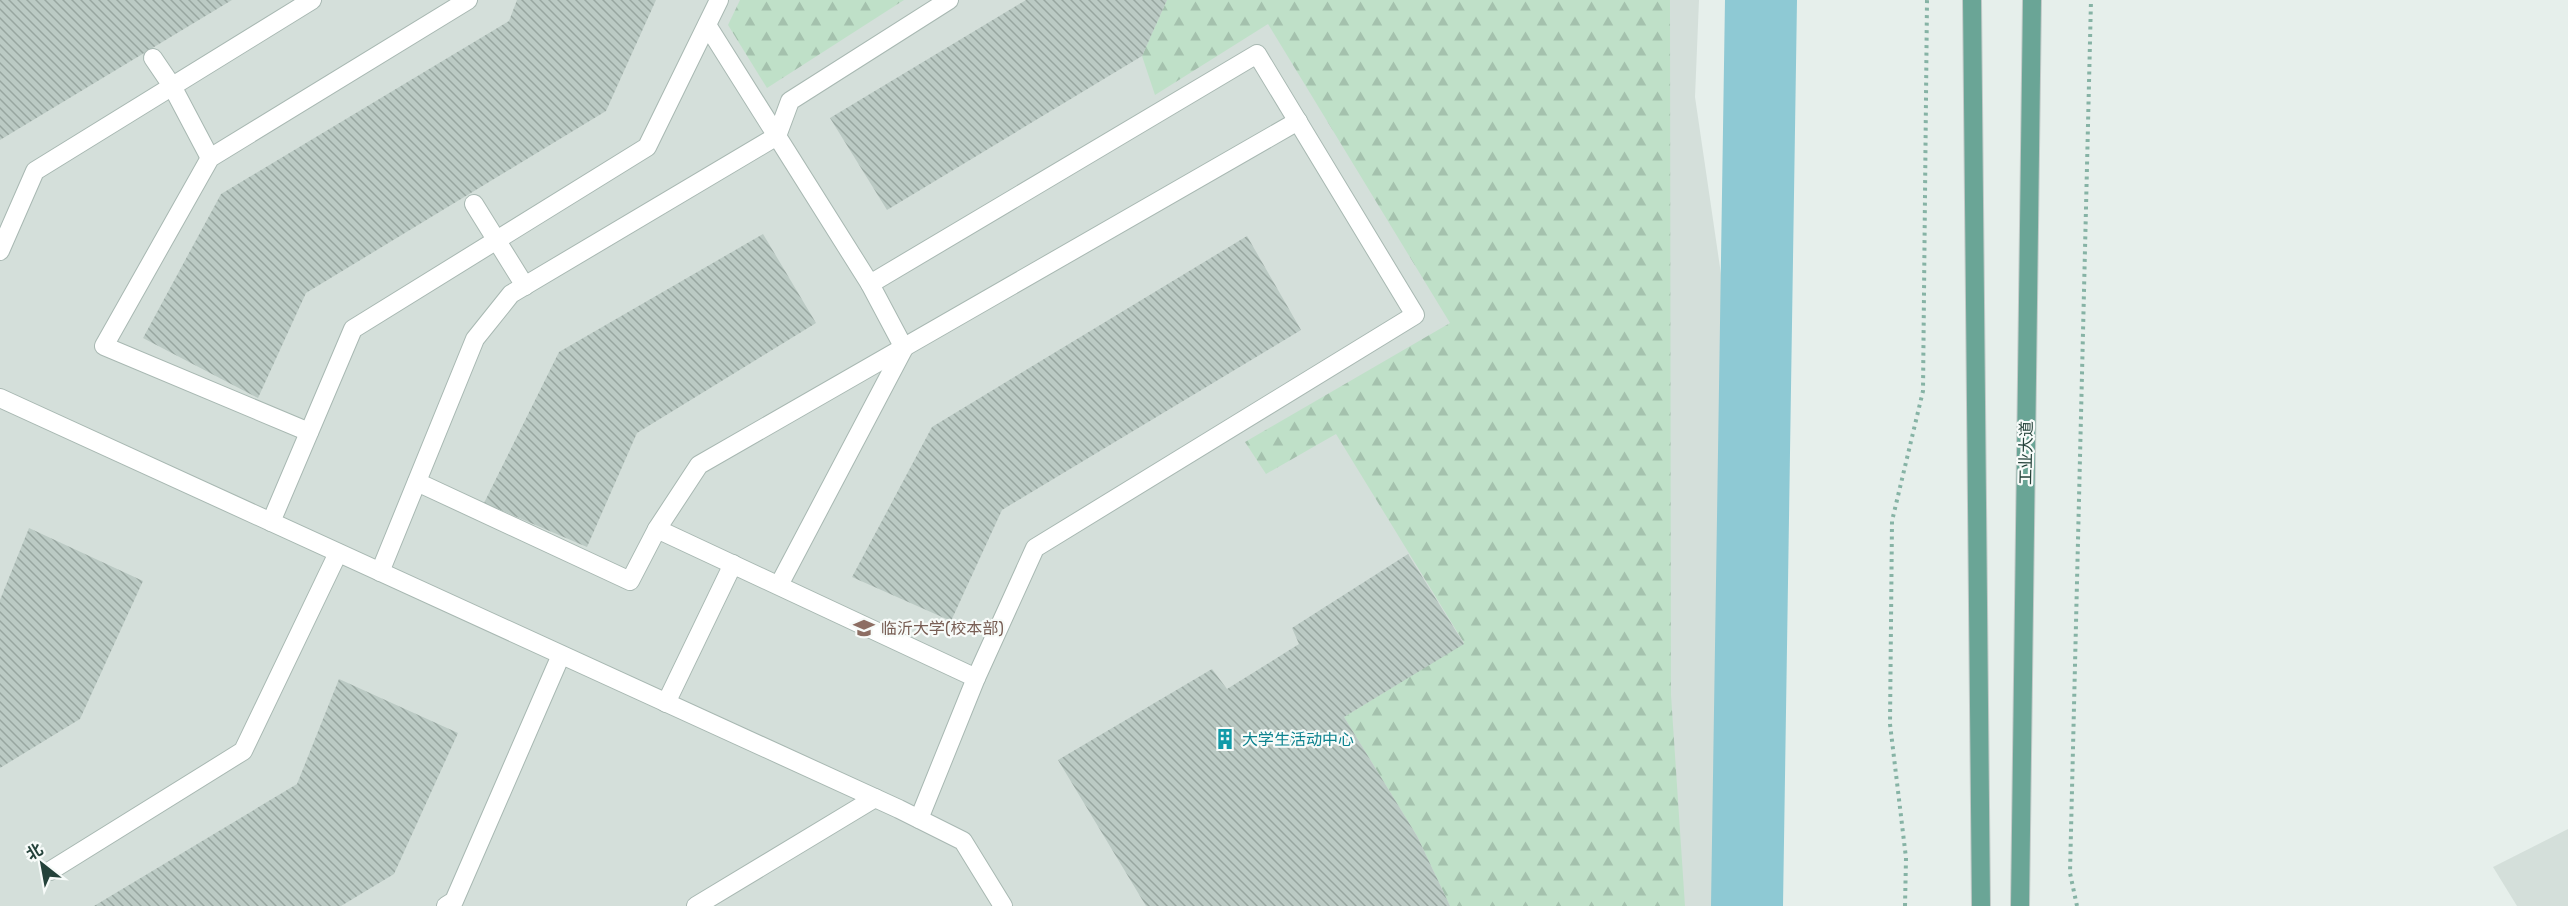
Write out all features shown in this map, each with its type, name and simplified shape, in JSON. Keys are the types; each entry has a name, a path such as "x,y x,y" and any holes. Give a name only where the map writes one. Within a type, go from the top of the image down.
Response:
{"main road":[{"path":"1972,0 1981,906"},
{"name":"工业大道","path":"2020,906 2032,0"}],"street":[{"path":"0,251 35,171 312,0"},
{"path":"309,432 104,346 210,158 468,0"},
{"path":"271,522 353,329 647,147 719,0"},
{"path":"380,572 475,339 511,294 777,136 790,100 949,0"},
{"path":"707,25 870,284 904,348"},
{"path":"870,284 1257,54 1415,315 1035,549 976,678 919,819"},
{"path":"153,58 172,86 210,158"},
{"path":"417,482 630,581 657,529 699,465 1298,121"},
{"path":"474,204 525,286"},
{"path":"779,585 904,348"},
{"path":"0,398 875,798 963,841 1003,906"},
{"path":"657,529 976,678"},
{"path":"50,871 243,751 339,553"},
{"path":"666,703 733,564"},
{"path":"446,906 454,901 561,655"},
{"path":"696,906 875,798"}],"path":[{"path":"1905,906 1906,858 1890,724 1892,521 1923,391 1927,0"},
{"path":"2077,906 2070,873 2091,0"}],"shaded area":[{"name":"临沂大学(校本部)","path":"0,0 1699,0 1695,97 1732,349 1723,906 0,906"},
{"path":"2568,829 2568,906 2517,906 2493,867"}],"green space":[{"path":"740,0 904,0 767,88 728,25"},
{"path":"1167,0 1670,0 1671,695 1685,906 1450,906 1417,836 1344,717 1464,643 1336,434 1266,474 1245,442 1450,323 1268,24 1155,95 1142,56"}],"building":[{"path":"0,0 232,0 0,140"},
{"path":"517,0 656,0 606,111 306,293 258,398 143,338 221,194 509,21"},
{"path":"1026,0 1167,0 1142,56 887,210 830,118"},
{"path":"763,234 816,323 637,433 587,547 484,503 559,352"},
{"path":"1247,236 1301,330 1002,510 951,621 852,577 932,427"},
{"path":"29,528 143,581 80,719 0,768 0,600"},
{"name":"大学生活动中心","path":"1408,554 1464,644 1344,717 1417,836 1450,906 1146,906 1058,760 1212,669 1227,689 1299,644 1292,628"},
{"path":"339,679 458,733 394,874 341,906 94,906 297,784"}],"waterway":[{"path":"1747,906 1761,0"}],"place":[{"name":"临沂大学(校本部)","path":"864,628"},
{"name":"大学生活动中心","path":"1225,739"}]}
